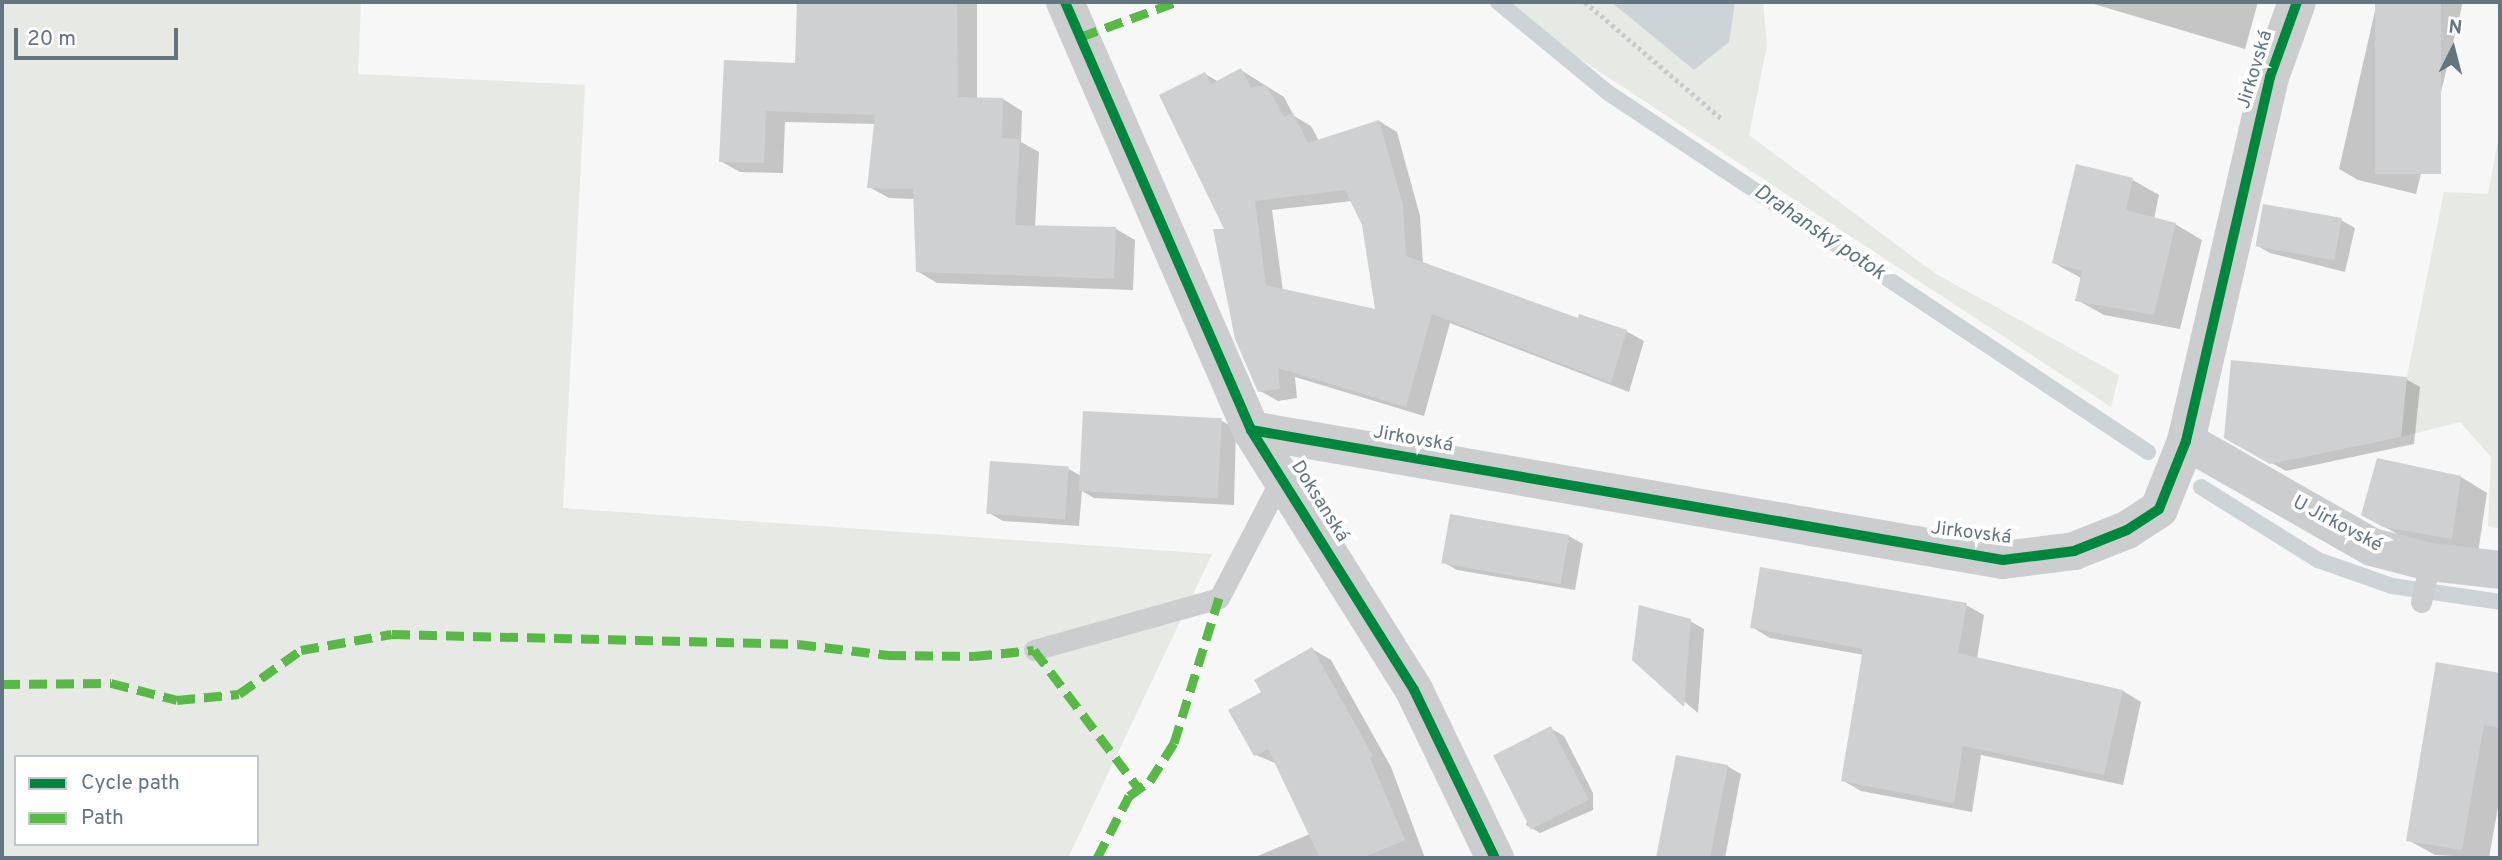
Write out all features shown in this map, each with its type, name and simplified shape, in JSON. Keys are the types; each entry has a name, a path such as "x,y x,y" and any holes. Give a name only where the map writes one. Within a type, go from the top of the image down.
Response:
{"street":[{"name":"Doksanská","path":"1065,2 1251,430 1283,475 1414,690 1495,858"},
{"name":"Jirkovská","path":"1251,430 2003,559 2074,551 2138,523 2159,509 2186,441 2270,77 2297,2"},
{"name":"U Jirkovské","path":"2186,441 2372,548 2428,571 2500,570"}],"lane":[{"path":"1034,650 1219,598 1283,475"},
{"path":"2421,602 2428,571"}],"path":[{"path":"1585,2 1721,118"}],"shaded area":[{"path":"2,2 361,2 358,74 585,85 563,508 1212,554 1068,858 2,858"},
{"path":"1509,2 1611,2 1694,70 1735,2 1763,2 1767,45 1749,135 1936,274 2119,375 2111,407 1580,59"},
{"path":"1611,2 1735,2 1729,42 1694,70"},
{"path":"2500,130 2500,529 2488,526 2491,457 2460,422 2401,437 2407,377 2444,192 2488,194"}],"building":[{"path":"797,2 957,2 958,97 1003,98 1002,138 1020,139 1015,225 1116,227 1114,279 916,272 913,189 867,188 875,115 766,111 764,163 719,162 724,60 795,63"},
{"path":"2375,2 2441,2 2441,174 2375,174"},
{"path":"1241,68 1251,88 1266,85 1284,117 1293,113 1308,143 1379,120 1403,205 1406,256 1578,318 1579,314 1627,330 1611,383 1432,314 1406,407 1278,368 1280,389 1258,392 1235,339 1213,229 1224,229 1159,95 1205,72 1211,84","holes":["1345,190 1362,225 1375,309 1266,285 1255,201"]},
{"path":"2076,164 2133,178 2126,210 2176,223 2154,315 2075,301 2082,271 2052,263"},
{"path":"2263,204 2342,218 2334,260 2256,246"},
{"path":"2231,360 2407,377 2401,437 2270,464 2224,438"},
{"path":"1083,411 1222,418 1218,498 1079,491"},
{"path":"2377,458 2461,476 2452,539 2383,527 2361,515"},
{"path":"990,461 1069,467 1065,519 986,514"},
{"path":"1450,514 1569,535 1560,584 1441,563"},
{"path":"1760,567 1967,603 1958,653 2123,690 2104,775 1963,746 1954,803 1841,781 1863,649 1750,628"},
{"path":"1639,605 1691,619 1684,707 1632,660"},
{"path":"1312,647 1373,756 1370,758 1405,840 1362,858 1320,858 1268,749 1254,756 1228,710 1261,692 1254,680"},
{"path":"2436,662 2500,673 2500,728 2484,725 2462,850 2406,841"},
{"path":"1551,726 1589,800 1531,829 1493,756"},
{"path":"1676,755 1728,765 1710,858 1656,858"}],"waterway":[{"name":"Drahanský potok","path":"1498,2 1607,92 2148,452"},
{"name":"Drahanský potok","path":"2201,487 2318,560 2392,586 2500,602"}],"marked path":[{"path":"1080,37 1176,2"},
{"path":"1097,858 1129,796 1150,781 1174,743 1219,598"},
{"path":"2,684 111,683 177,700 239,694 301,650 392,634 798,644 888,655 974,656 1034,650 1139,789"}],"cycle path":[{"path":"1065,2 1251,430 1414,690 1495,858"},
{"path":"1251,430 2003,560 2074,551 2127,530 2159,509 2186,441 2270,77 2297,2"}]}
